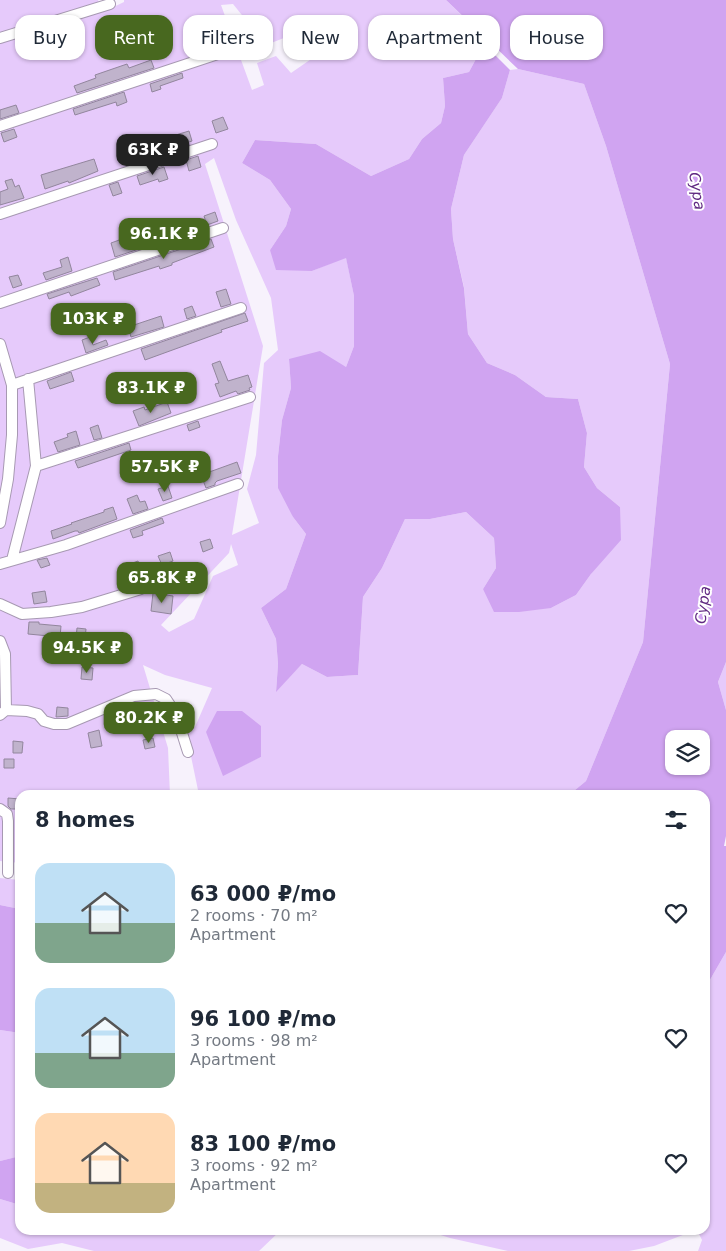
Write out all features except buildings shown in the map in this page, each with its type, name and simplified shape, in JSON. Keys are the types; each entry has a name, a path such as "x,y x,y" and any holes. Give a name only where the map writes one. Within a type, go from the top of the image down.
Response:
{"street":[{"path":"0,38 110,4"},
{"path":"0,126 199,60"},
{"path":"0,214 212,144"},
{"path":"0,303 223,228"},
{"path":"12,385 241,308"},
{"path":"0,344 12,385 12,435 8,479 0,523"},
{"path":"12,560 36,466 28,379"},
{"path":"36,466 250,397"},
{"path":"0,564 66,545 238,484"},
{"path":"0,604 22,614 51,612 82,607 141,589"},
{"path":"0,641 5,654 3,712 38,714 44,721 49,723 67,724 134,696 156,694 166,700 176,714 188,752"},
{"path":"0,809 8,816 8,873"}],"shaded area":[{"path":"0,0 98,0 103,12 124,2 124,0 446,0 461,15 368,15 368,60 475,60 469,72 443,78 445,106 441,123 422,139 409,159 371,176 316,144 255,140 242,163 270,180 291,209 286,226 270,250 312,271 346,257 354,296 354,346 346,367 289,359 291,388 282,420 278,456 293,517 306,534 286,589 261,608 276,639 278,664 276,691 302,664 327,677 358,675 363,597 382,568 405,519 430,519 466,512 494,538 496,568 483,589 551,608 576,595 591,574 620,507 597,488 584,467 587,433 578,399 546,397 515,375 487,363 468,334 464,287 453,239 451,209 464,155 502,98 510,70 518,69 584,84 606,146 670,364 643,642 586,781 575,790 198,790 187,737 178,720 186,720 195,727 212,688 165,675 143,665 168,748 170,790 15,790 15,862 0,861","holes":["214,158 236,220 271,298 278,350 264,363 256,455 247,489 259,523 232,535 263,346 205,164","231,544 238,565 213,576 194,619 169,632 161,625 229,553","206,732 261,757 242,766"]},
{"path":"726,662 726,710 718,682"},
{"path":"0,878 15,880 15,908 0,905"},
{"path":"726,952 726,1251 698,1251 702,1240 700,1235 710,1235 710,980"},
{"path":"0,1030 15,1032 15,1157 0,1161"},
{"path":"0,1199 15,1204 15,1235 276,1235 259,1251 94,1251 62,1243 28,1249 0,1238"},
{"path":"441,1235 683,1235 654,1246 629,1251 508,1251"}],"water":[{"name":"Сура","path":"446,0 726,0 726,662 718,682 726,710 726,836 724,846 726,846 726,952 710,980 710,790 575,790 586,781 643,642 670,364 606,146 584,84 518,69 500,52 500,15 462,15"},
{"path":"475,60 500,60 510,70 502,98 464,155 451,209 453,239 464,288 468,334 487,363 515,375 546,397 578,399 587,433 584,467 597,488 620,507 621,540 591,574 576,595 551,608 519,612 494,612 483,589 496,568 494,538 466,512 430,519 405,519 382,568 363,597 358,675 327,677 302,664 276,692 278,664 276,639 261,608 286,589 306,534 293,517 278,488 278,456 282,420 291,388 289,359 320,351 346,367 354,346 354,296 346,258 312,271 276,270 270,250 286,226 291,209 270,180 242,163 255,140 316,144 371,176 409,159 422,139 441,123 445,106 443,78 469,72"},
{"path":"217,711 242,711 261,726 261,757 223,776 206,732"},
{"path":"0,905 15,908 15,1032 0,1030"},
{"path":"15,1157 15,1204 0,1199 0,1161"}]}
